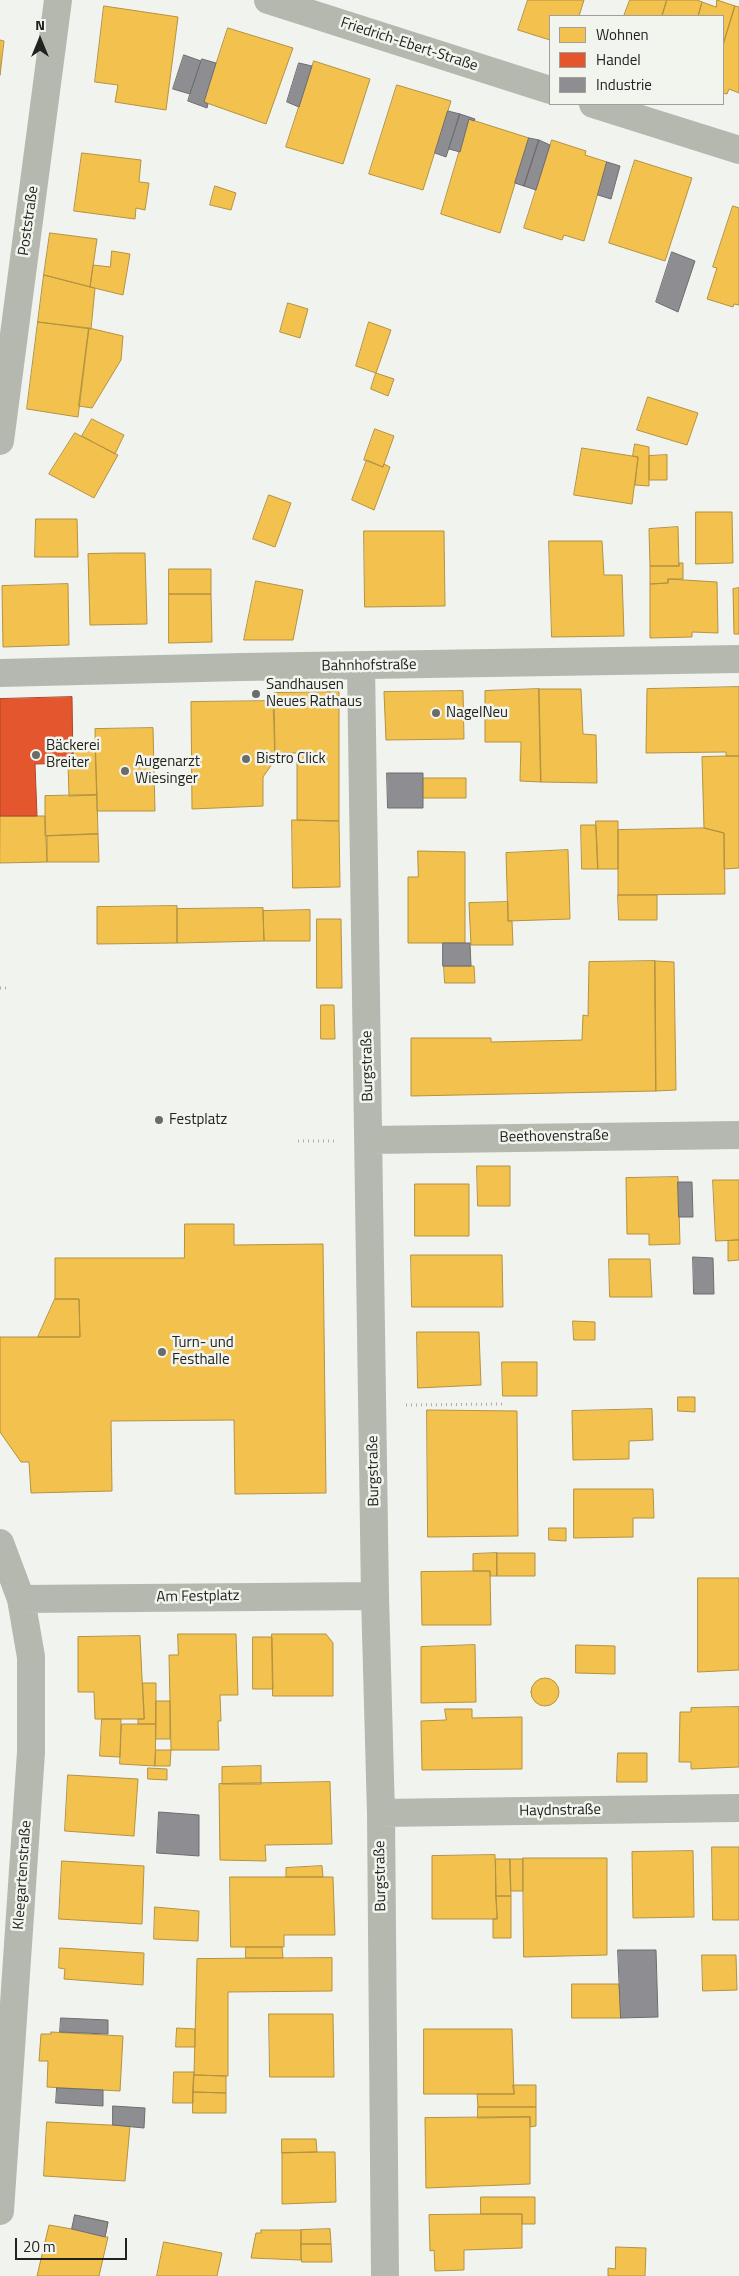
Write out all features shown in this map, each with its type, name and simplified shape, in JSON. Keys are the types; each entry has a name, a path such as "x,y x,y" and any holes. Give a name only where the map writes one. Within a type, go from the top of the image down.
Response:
{"street":[{"name":"Poststraße","path":"0,441 58,0"},
{"name":"Friedrich-Ebert-Straße","path":"268,0 549,90"},
{"path":"596,105 739,150"},
{"name":"Bahnhofstraße","path":"0,673 739,660"},
{"name":"Burgstraße","path":"361,666 375,1596 381,1813 385,2276"},
{"name":"Beethovenstraße","path":"369,1140 739,1135"},
{"name":"Kleegartenstraße","path":"0,1543 21,1599 31,1657 31,1752 0,2211"},
{"name":"Am Festplatz","path":"21,1599 375,1596"},
{"name":"Haydnstraße","path":"381,1813 739,1808"}],"path":[{"path":"0,988 8,988"},
{"path":"373,1406 502,1404"}],"building: Wohnen":[{"path":"528,0 584,0 579,15 549,15 549,40 518,30"},
{"path":"630,0 667,0 662,15 624,15"},
{"path":"667,0 697,0 702,2 698,15 662,15"},
{"path":"717,0 735,6 724,42 724,15 698,15 702,2 716,7"},
{"path":"104,6 178,17 166,110 115,102 118,85 95,82"},
{"path":"735,6 739,7 739,93 729,89 727,94 724,93 724,42"},
{"path":"228,28 293,48 266,124 204,102"},
{"path":"0,40 4,41 0,75"},
{"path":"314,61 370,79 343,164 286,147"},
{"path":"397,85 451,101 423,190 369,174"},
{"path":"469,119 529,138 500,233 441,214"},
{"path":"552,140 586,151 585,155 607,162 584,241 564,235 562,240 524,228"},
{"path":"82,153 141,160 139,182 149,183 145,210 136,208 135,219 74,211"},
{"path":"635,160 692,178 665,261 609,243"},
{"path":"215,186 236,193 231,210 210,205"},
{"path":"733,206 739,208 739,305 734,304 733,307 707,299 717,268 713,267"},
{"path":"50,233 97,239 90,287 44,275"},
{"path":"112,251 130,254 123,295 90,287 93,265 110,267"},
{"path":"44,275 95,288 91,329 38,322"},
{"path":"288,303 308,309 300,338 280,332"},
{"path":"38,322 89,328 78,417 27,409"},
{"path":"369,322 391,330 376,373 356,366"},
{"path":"89,328 123,336 121,360 92,408 79,406"},
{"path":"376,373 394,379 388,396 371,389"},
{"path":"648,397 698,413 687,445 637,430"},
{"path":"92,419 124,435 115,454 82,436"},
{"path":"375,429 394,436 383,467 364,460"},
{"path":"75,433 118,455 94,498 49,474"},
{"path":"635,444 649,447 649,486 635,485 638,457 633,456"},
{"path":"582,448 638,457 632,504 574,495"},
{"path":"667,455 667,480 649,480 649,456"},
{"path":"367,460 383,467 384,464 390,467 374,510 352,500"},
{"path":"269,495 291,503 275,547 253,539"},
{"path":"696,512 732,512 733,563 696,564"},
{"path":"36,519 77,519 78,557 35,557"},
{"path":"678,527 679,566 650,566 649,529"},
{"path":"364,531 444,531 445,606 365,607"},
{"path":"549,541 602,541 604,575 622,575 624,636 552,637"},
{"path":"145,553 147,624 90,625 88,554"},
{"path":"679,563 683,563 683,579 668,579 668,583 650,584 650,566 679,566"},
{"path":"169,569 211,569 211,594 169,594"},
{"path":"668,579 717,582 718,633 692,632 692,637 650,638 650,584 668,583"},
{"path":"256,581 303,590 293,640 244,640"},
{"path":"68,584 69,645 3,647 2,586"},
{"path":"739,588 739,634 734,634 733,589"},
{"path":"169,594 211,594 212,642 169,643"},
{"path":"739,687 739,756 726,756 726,752 646,753 647,689"},
{"path":"539,689 541,782 520,781 521,742 485,742 485,691"},
{"path":"539,689 581,689 583,734 596,735 597,783 541,782"},
{"path":"463,691 464,739 386,740 384,692"},
{"path":"339,692 339,821 297,820 297,753 275,753 274,693"},
{"path":"273,701 275,760 263,777 263,806 192,809 191,702"},
{"name":"Augenarzt Wiesinger","path":"153,728 155,811 97,811 95,729"},
{"path":"95,746 97,795 69,796 68,763 73,763 73,747"},
{"path":"739,756 739,868 724,869 724,833 704,828 702,757"},
{"path":"423,778 466,778 466,798 423,798"},
{"path":"97,795 98,834 45,836 45,796"},
{"path":"0,816 45,816 47,862 0,863"},
{"path":"292,820 339,821 340,887 293,888"},
{"path":"596,821 618,821 618,869 598,869"},
{"path":"581,825 596,825 598,869 582,869"},
{"path":"704,828 724,833 725,894 618,895 618,830"},
{"path":"98,834 99,862 47,862 47,836"},
{"path":"568,850 570,919 508,921 506,853"},
{"path":"418,851 465,852 465,943 408,943 408,877 418,877"},
{"path":"618,895 657,895 657,920 619,920"},
{"path":"508,902 508,921 512,921 513,945 471,945 469,903"},
{"path":"177,906 177,943 97,944 97,907"},
{"path":"263,908 264,941 177,943 177,909"},
{"path":"310,910 310,941 264,941 263,911"},
{"path":"317,919 341,919 342,988 317,988"},
{"path":"655,961 656,1091 411,1096 411,1038 491,1038 491,1042 582,1040 583,1015 588,1016 589,962"},
{"path":"655,961 674,962 676,1090 656,1091"},
{"path":"444,966 474,966 475,983 445,983"},
{"path":"321,1005 334,1005 335,1039 321,1039"},
{"path":"477,1166 510,1166 510,1206 478,1206"},
{"path":"678,1177 680,1244 649,1245 649,1234 627,1234 626,1178"},
{"path":"713,1180 739,1180 739,1240 716,1241"},
{"path":"415,1184 469,1184 469,1236 415,1236"},
{"name":"Turn- und Festhalle","path":"185,1224 234,1224 234,1245 323,1244 326,1493 235,1494 234,1420 111,1421 112,1491 31,1493 29,1462 21,1462 0,1432 0,1337 80,1337 79,1299 55,1299 55,1258 184,1258"},
{"path":"739,1240 739,1260 728,1261 728,1241"},
{"path":"411,1255 502,1255 503,1307 412,1307"},
{"path":"609,1259 650,1259 652,1297 610,1297"},
{"path":"55,1299 79,1299 80,1337 38,1337"},
{"path":"573,1321 595,1322 595,1340 574,1340"},
{"path":"417,1332 479,1332 481,1385 418,1388"},
{"path":"502,1362 537,1362 537,1396 503,1396"},
{"path":"678,1397 695,1397 695,1412 678,1411"},
{"path":"652,1409 653,1440 629,1441 629,1459 573,1460 572,1411"},
{"path":"427,1410 517,1411 518,1536 428,1537"},
{"path":"574,1489 653,1489 654,1518 633,1518 633,1537 574,1538"},
{"path":"549,1528 566,1528 566,1541 549,1540"},
{"path":"497,1553 535,1553 535,1576 497,1576"},
{"path":"497,1553 497,1576 490,1576 490,1571 473,1571 473,1554"},
{"path":"490,1571 491,1625 422,1625 421,1572"},
{"path":"698,1578 739,1578 739,1670 698,1672"},
{"path":"178,1634 236,1634 238,1695 220,1695 221,1721 218,1721 219,1750 171,1750 169,1655 178,1655"},
{"path":"272,1634 326,1634 333,1643 333,1696 273,1696"},
{"path":"140,1636 144,1719 95,1719 94,1692 78,1692 78,1637"},
{"path":"253,1637 272,1637 273,1689 253,1689"},
{"path":"475,1645 476,1702 421,1703 421,1647"},
{"path":"576,1645 615,1646 615,1674 576,1673"},
{"path":"545,1678 555,1682 559,1692 555,1702 545,1706 535,1702 531,1692 535,1682"},
{"path":"143,1683 156,1683 156,1724 138,1724 138,1719 144,1719"},
{"path":"156,1701 170,1701 170,1739 156,1739"},
{"path":"739,1707 739,1767 691,1769 691,1762 679,1762 680,1712 691,1712 691,1708"},
{"path":"445,1709 472,1709 472,1718 522,1717 522,1769 422,1770 421,1721 446,1720"},
{"path":"102,1719 121,1719 120,1757 100,1756"},
{"path":"122,1724 156,1724 155,1766 120,1764"},
{"path":"156,1750 171,1750 170,1766 155,1766"},
{"path":"618,1753 647,1753 647,1782 617,1782"},
{"path":"261,1766 261,1784 222,1784 222,1767"},
{"path":"148,1768 167,1769 167,1780 148,1779"},
{"path":"68,1775 138,1779 134,1836 65,1831"},
{"path":"330,1782 332,1844 265,1845 266,1861 220,1860 219,1784"},
{"path":"712,1847 739,1847 739,1920 713,1920"},
{"path":"693,1851 694,1917 633,1918 632,1852"},
{"path":"495,1855 497,1919 432,1919 432,1856"},
{"path":"523,1858 607,1858 607,1955 524,1957"},
{"path":"496,1859 510,1859 511,1896 496,1896"},
{"path":"510,1859 523,1859 523,1891 511,1891"},
{"path":"62,1861 144,1866 142,1924 59,1919"},
{"path":"322,1866 323,1877 286,1877 286,1868"},
{"path":"230,1877 333,1877 335,1935 284,1935 284,1947 231,1947"},
{"path":"496,1896 511,1896 511,1938 493,1938 493,1919 497,1919"},
{"path":"155,1907 199,1911 198,1941 154,1939"},
{"path":"246,1947 282,1947 283,1958 246,1958"},
{"path":"60,1948 144,1953 143,1985 64,1979 65,1969 59,1968"},
{"path":"702,1955 736,1955 737,1990 703,1991"},
{"path":"332,1958 332,1991 228,1992 228,2076 194,2075 197,1959"},
{"path":"572,1984 619,1984 621,2018 572,2018"},
{"path":"269,2014 333,2014 334,2077 270,2077"},
{"path":"177,2028 195,2029 195,2047 176,2047"},
{"path":"424,2029 512,2029 514,2094 424,2094"},
{"path":"51,2032 123,2036 120,2091 47,2087 48,2061 39,2061 41,2034 51,2034"},
{"path":"174,2072 194,2072 193,2103 173,2103"},
{"path":"194,2075 226,2076 226,2093 193,2092"},
{"path":"513,2085 536,2085 536,2107 478,2107 477,2094 514,2094"},
{"path":"193,2092 226,2093 226,2113 193,2113"},
{"path":"478,2107 536,2107 536,2126 530,2127 530,2117 478,2118"},
{"path":"530,2117 530,2184 426,2188 425,2118"},
{"path":"47,2122 130,2126 125,2181 44,2176"},
{"path":"282,2139 316,2139 317,2152 282,2153"},
{"path":"335,2152 336,2202 282,2204 282,2153"},
{"path":"481,2197 535,2197 535,2224 522,2224 522,2214 481,2214"},
{"path":"522,2214 522,2248 464,2250 464,2270 435,2271 434,2250 430,2251 429,2215"},
{"path":"75,2215 108,2222 105,2237 108,2237 99,2276 37,2276 49,2225 72,2229"},
{"path":"330,2229 331,2244 301,2244 301,2230"},
{"path":"261,2230 301,2230 301,2260 251,2258 256,2233 261,2233"},
{"path":"164,2242 222,2253 217,2276 157,2276"},
{"path":"301,2244 331,2244 332,2262 302,2262"},
{"path":"616,2247 646,2248 645,2276 608,2276 608,2268 615,2269"}],"building: Handel":[{"name":"Bäckerei Breiter","path":"72,697 73,763 35,764 37,816 0,816 0,699"}],"building: Industrie":[{"path":"184,55 201,61 190,94 173,89"},
{"path":"202,59 216,63 204,102 208,104 207,108 188,101"},
{"path":"299,63 312,66 299,107 287,102"},
{"path":"448,111 460,114 446,157 435,153"},
{"path":"460,114 475,119 474,121 469,119 460,152 449,149"},
{"path":"529,138 539,140 524,186 515,183"},
{"path":"539,140 550,145 536,190 524,186"},
{"path":"607,162 620,166 611,199 598,195"},
{"path":"672,252 695,261 678,312 656,302"},
{"path":"387,773 423,773 423,808 388,808"},
{"path":"443,943 470,943 471,966 443,966"},
{"path":"678,1182 692,1182 693,1217 679,1217"},
{"path":"693,1257 713,1258 714,1294 694,1294"},
{"path":"159,1812 199,1815 199,1856 157,1853"},
{"path":"618,1950 656,1950 658,2017 621,2018"},
{"path":"61,2018 108,2020 108,2034 60,2032"},
{"path":"57,2088 103,2090 103,2106 56,2103"},
{"path":"113,2106 145,2108 144,2128 113,2125"},
{"path":"75,2215 108,2222 105,2237 72,2229"}],"place":[{"name":"Sandhausen Neues Rathaus","path":"256,694"},
{"name":"NagelNeu","path":"436,713"},
{"name":"Bäckerei Breiter","path":"36,755"},
{"name":"Bistro Click","path":"246,759"},
{"name":"Augenarzt Wiesinger","path":"125,771"},
{"name":"Festplatz","path":"159,1120"},
{"name":"Turn- und Festhalle","path":"162,1352"}]}
